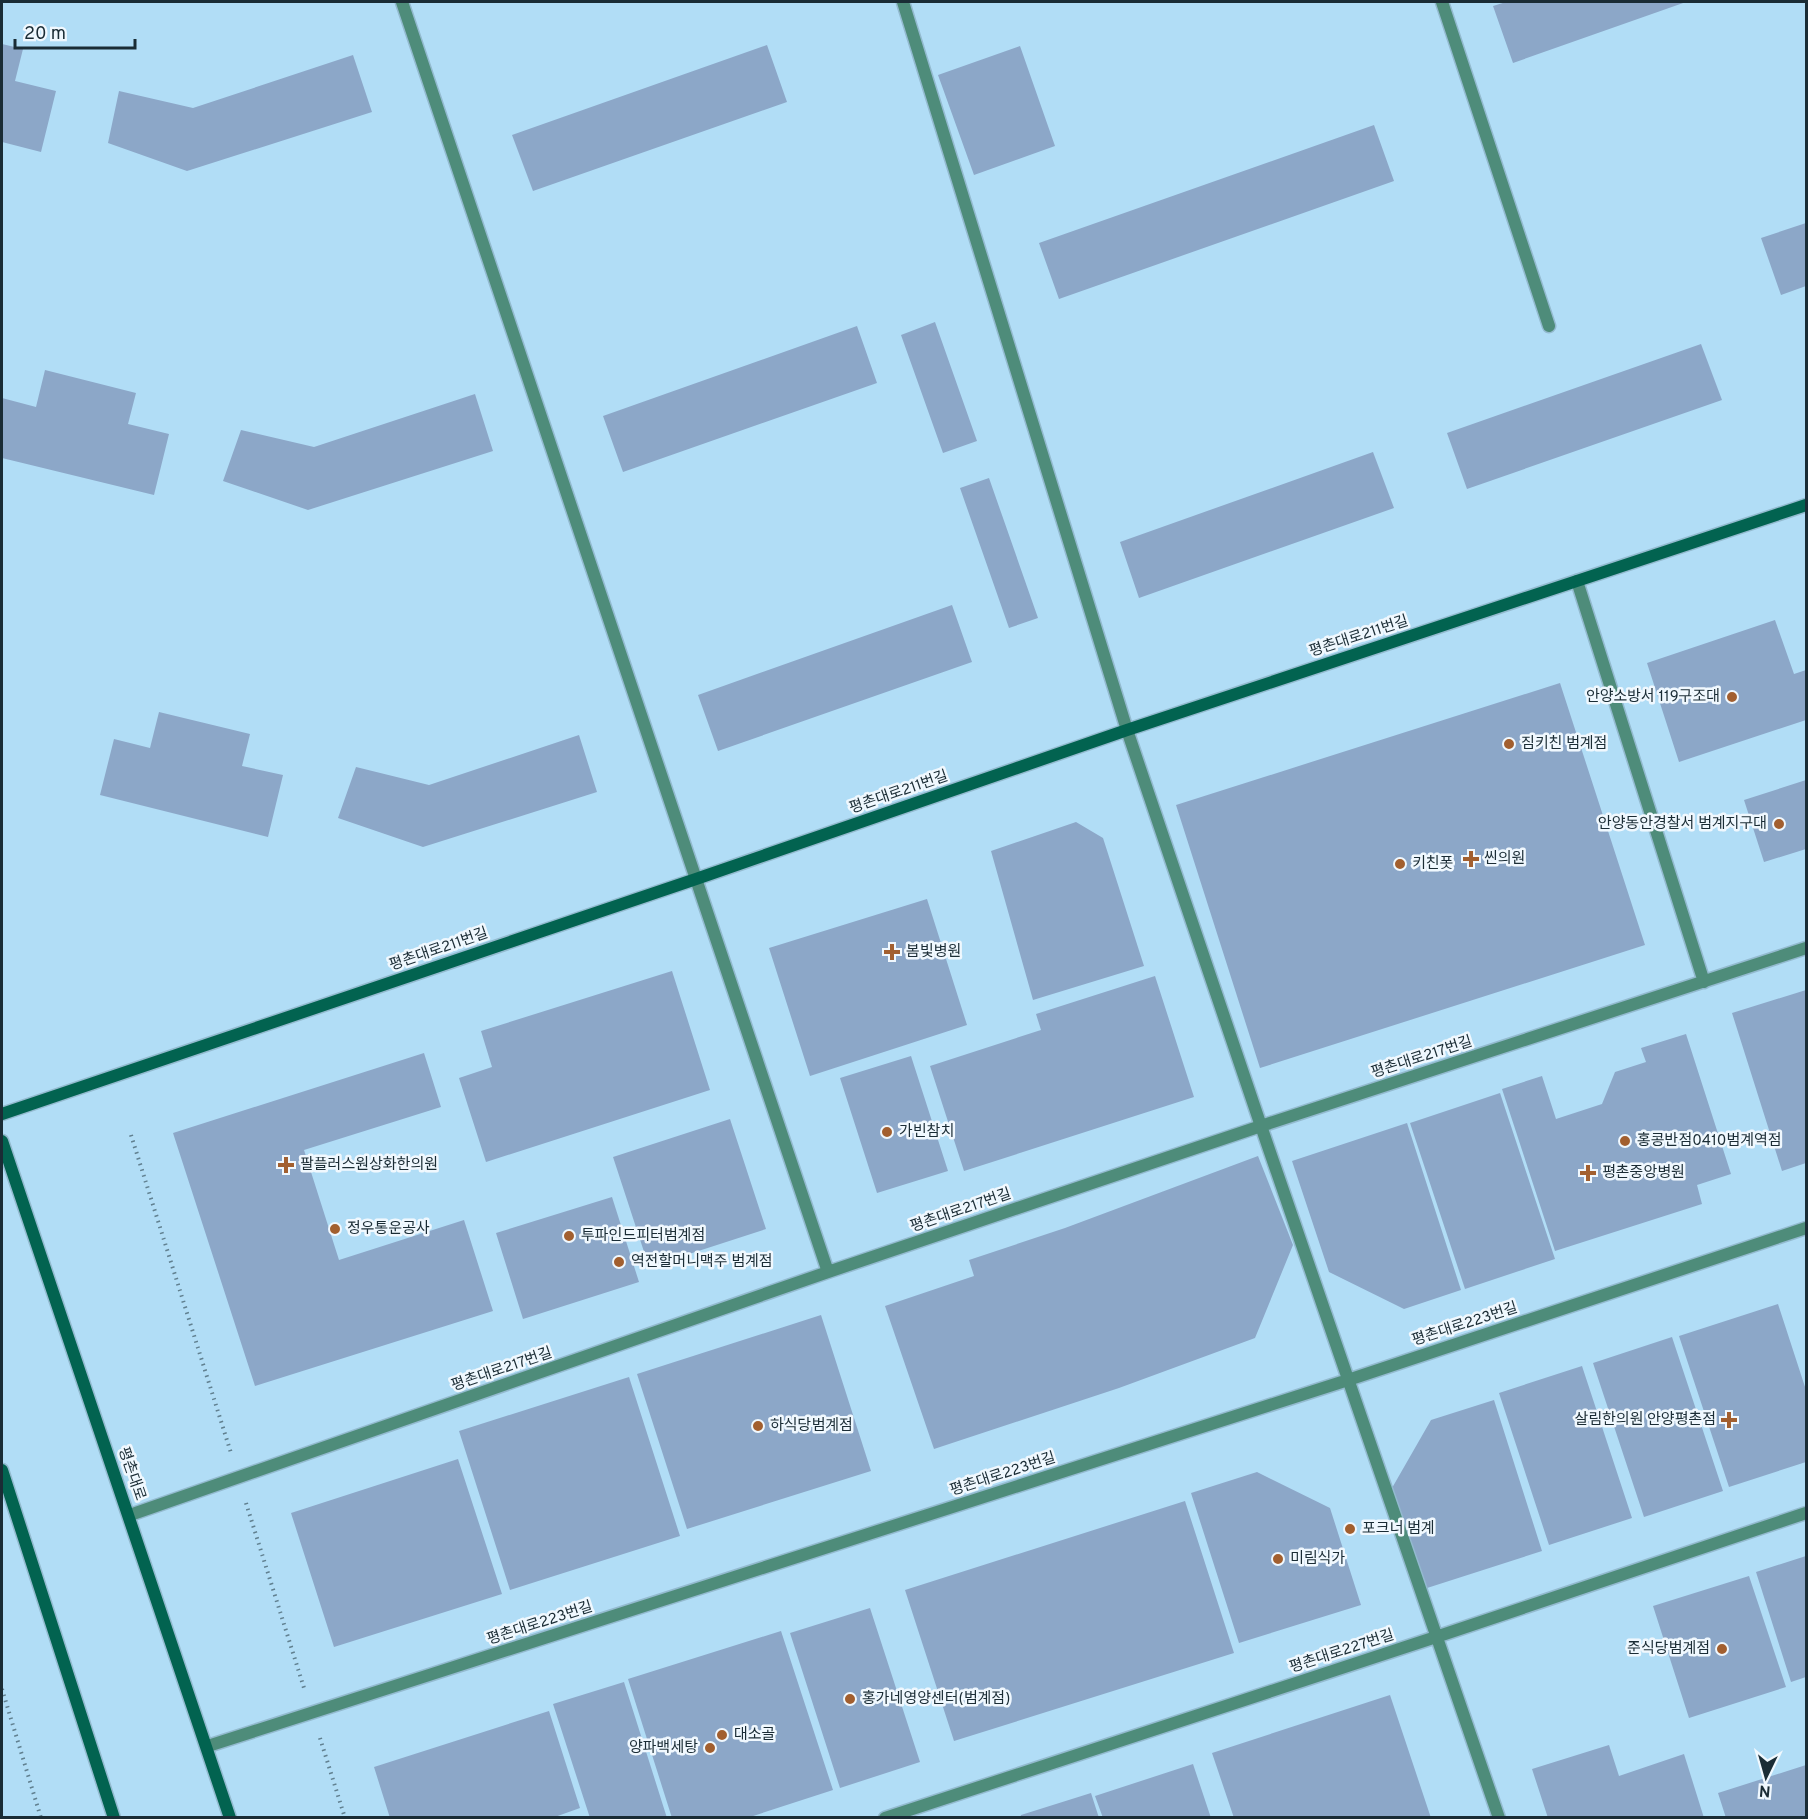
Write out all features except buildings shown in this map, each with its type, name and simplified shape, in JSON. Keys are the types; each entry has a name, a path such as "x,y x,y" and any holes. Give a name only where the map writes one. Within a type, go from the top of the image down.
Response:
{"street":[{"path":"402,2 828,1272"},
{"path":"903,2 1127,730 1499,1818"},
{"path":"1442,2 1549,326"},
{"name":"평촌대로211번길","path":"2,1114 1127,730 1806,505"},
{"path":"1577,581 1704,982"},
{"name":"평촌대로217번길","path":"130,1515 828,1272 1261,1126 1806,948"},
{"name":"평촌대로","path":"2,1141 208,1746 230,1818"},
{"name":"평촌대로223번길","path":"208,1746 1348,1380 1806,1228"},
{"path":"2,1470 114,1818"},
{"name":"평촌대로227번길","path":"885,1818 1806,1513"}],"path":[{"path":"2,1689 41,1818"}],"place":[{"name":"안양소방서 119구조대","path":"1732,697"},
{"name":"짐키친 범계점","path":"1509,744"},
{"name":"안양동안경찰서 범계지구대","path":"1779,824"},
{"name":"씬의원","path":"1471,859"},
{"name":"키친폿","path":"1400,864"},
{"name":"봄빛병원","path":"892,952"},
{"name":"가빈참치","path":"887,1132"},
{"name":"홍콩반점0410범계역점","path":"1625,1141"},
{"name":"팔플러스원상화한의원","path":"286,1165"},
{"name":"평촌중앙병원","path":"1588,1173"},
{"name":"정우통운공사","path":"335,1229"},
{"name":"투파인드피터범계점","path":"569,1236"},
{"name":"역전할머니맥주 범계점","path":"619,1262"},
{"name":"살림한의원 안양평촌점","path":"1729,1420"},
{"name":"하식당범계점","path":"758,1426"},
{"name":"포크너 범계","path":"1350,1529"},
{"name":"미림식가","path":"1278,1559"},
{"name":"준식당범계점","path":"1722,1649"},
{"name":"홍가네영양센터(범계점)","path":"850,1699"},
{"name":"대소골","path":"722,1735"},
{"name":"양파백세탕","path":"710,1748"}]}
